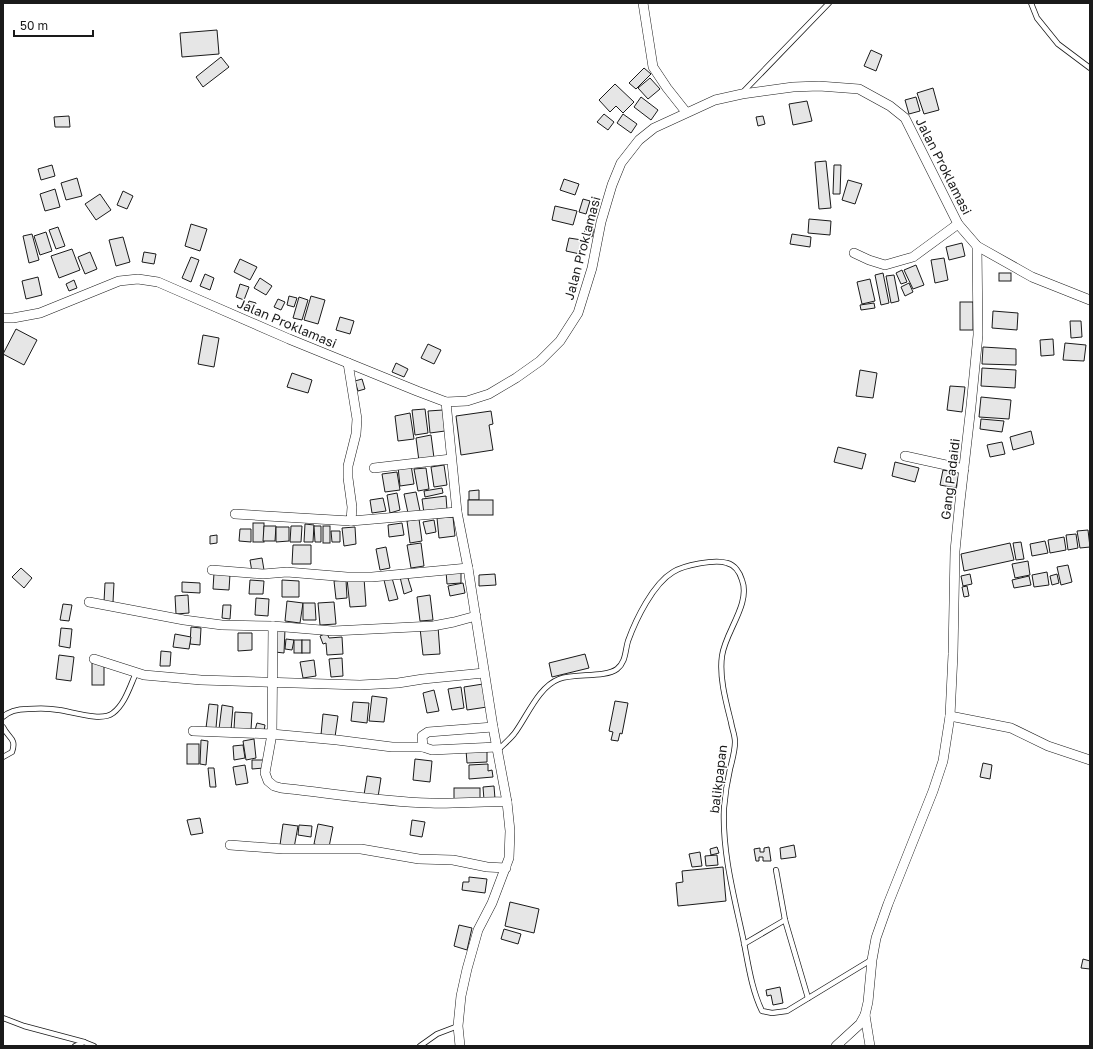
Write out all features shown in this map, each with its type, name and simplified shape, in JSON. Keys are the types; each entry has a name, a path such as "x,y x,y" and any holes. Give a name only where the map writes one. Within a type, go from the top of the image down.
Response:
{"street":[{"path":"643,3 653,67 686,112"},
{"name":"Jalan Proklamasi","path":"3,318 13,318 40,313 118,281 138,279 158,282 289,339 446,402 467,401 489,394 522,374 540,361 560,341 578,313 592,268 612,185 621,163 639,140 654,128 715,100 742,94 799,86 858,88 890,106 905,118 958,224 977,246 1032,277 1090,300"},
{"path":"854,253 885,265 913,257 958,224"},
{"name":"Gang Padaidi","path":"870,1046 866,1015 876,938 933,791 943,761 950,716 955,551 972,406 978,335 977,246"},
{"path":"348,363 357,419 356,434 348,466 352,507 350,521"},
{"path":"446,402 451,459 458,512 493,727 507,802 510,831 509,858 506,868 492,903 478,930 462,990 458,1026 460,1046"},
{"path":"905,456 964,469"},
{"path":"374,468 451,459"},
{"path":"235,514 350,521 458,512"},
{"path":"212,570 263,574 287,572 366,577 468,568"},
{"path":"89,602 184,620 222,625 273,626 333,631 426,626 454,622 476,616"},
{"path":"273,626 272,734 265,773 268,781 274,786 375,799 422,803 507,802"},
{"path":"94,660 144,675 201,680 360,685 398,683 484,673"},
{"path":"950,716 1011,728 1048,746 1090,760"},
{"path":"423,747 422,736 428,732 493,727"},
{"path":"193,731 272,734 392,747 423,747 432,750 497,749"},
{"path":"230,845 283,849 361,849 419,859 453,860 487,867 506,868"},
{"path":"836,1046 860,1024 866,1015"}],"lane":[{"path":"742,94 829,3"},
{"path":"1031,3 1037,18 1058,44 1090,68"},
{"name":"balikpapan","path":"497,749 514,733 536,700 548,686 558,679 576,675 611,673 618,669 622,663 636,622 648,600 663,581 674,571 713,562 729,563 737,570 743,582 744,597 722,655 722,681 735,741 724,807 724,836 730,879 751,978 762,1011 772,1013 787,1011 872,960"},
{"path":"3,718 8,712 20,709 37,708 58,709 103,717 112,714 118,709 136,673"},
{"path":"3,727 5,732 12,738 14,747 12,752 3,757"},
{"path":"776,870 785,920 808,998"},
{"path":"744,944 785,920"},
{"path":"3,1018 24,1026 94,1046"},
{"path":"420,1046 437,1034 458,1026"},
{"path":"74,1046 84,1042"}],"building":[{"path":"217,30 219,54 182,57 180,33"},
{"path":"871,50 882,55 876,71 864,66"},
{"path":"221,57 229,67 203,87 196,77"},
{"path":"644,68 651,74 636,89 629,83"},
{"path":"650,78 660,89 648,99 638,88"},
{"path":"615,84 634,102 623,113 616,106 610,112 599,100"},
{"path":"933,88 939,110 924,114 917,93"},
{"path":"641,97 658,110 651,120 634,107"},
{"path":"916,97 920,111 909,114 905,100"},
{"path":"807,101 812,121 793,125 789,104"},
{"path":"604,114 614,122 608,130 597,122"},
{"path":"623,114 637,124 631,133 617,123"},
{"path":"69,116 70,127 55,127 54,117"},
{"path":"763,116 765,124 758,126 756,117"},
{"path":"826,161 831,208 819,209 815,162"},
{"path":"52,165 55,176 41,180 38,169"},
{"path":"834,165 841,165 840,194 833,194"},
{"path":"77,178 82,196 66,200 61,183"},
{"path":"564,179 579,184 575,195 560,190"},
{"path":"848,180 862,184 855,204 842,200"},
{"path":"55,189 60,207 45,211 40,194"},
{"path":"123,191 133,196 127,209 117,205"},
{"path":"100,194 111,210 96,220 85,204"},
{"path":"583,199 590,201 586,214 579,212"},
{"path":"555,206 577,211 573,225 552,220"},
{"path":"809,219 831,221 830,235 808,233"},
{"path":"191,224 207,229 200,251 185,246"},
{"path":"58,227 65,246 56,249 49,230"},
{"path":"586,227 594,229 592,237 584,234"},
{"path":"46,232 52,251 40,255 34,236"},
{"path":"32,234 39,260 29,263 23,236"},
{"path":"792,234 811,237 810,247 790,244"},
{"path":"123,237 130,262 116,266 109,240"},
{"path":"569,238 582,240 580,254 566,251"},
{"path":"962,243 965,256 949,260 946,247"},
{"path":"72,249 80,270 59,278 51,256"},
{"path":"90,252 97,269 85,274 78,257"},
{"path":"144,252 156,254 154,264 142,262"},
{"path":"191,257 199,260 191,282 182,278"},
{"path":"944,258 948,280 935,283 931,260"},
{"path":"240,259 257,267 250,280 234,272"},
{"path":"916,265 924,285 913,289 904,270"},
{"path":"902,270 907,282 901,284 896,273"},
{"path":"883,273 889,303 881,305 875,275"},
{"path":"999,273 1011,273 1011,281 999,281"},
{"path":"205,274 214,278 210,290 200,286"},
{"path":"894,275 899,301 891,303 886,276"},
{"path":"38,277 42,295 26,299 22,281"},
{"path":"260,278 272,286 266,295 254,288"},
{"path":"870,279 875,301 862,304 857,282"},
{"path":"74,280 77,288 69,291 66,284"},
{"path":"909,283 913,292 905,296 901,287"},
{"path":"240,284 249,287 244,300 236,297"},
{"path":"289,296 297,298 294,307 287,305"},
{"path":"311,296 325,300 318,324 304,320"},
{"path":"299,297 308,300 302,320 293,318"},
{"path":"278,299 285,302 281,310 274,307"},
{"path":"249,301 256,303 254,309 247,306"},
{"path":"960,302 973,302 973,330 960,330"},
{"path":"874,303 875,308 861,310 860,305"},
{"path":"993,311 1018,313 1017,330 992,328"},
{"path":"340,317 354,321 350,334 336,330"},
{"path":"1070,321 1081,321 1082,337 1071,338"},
{"path":"16,329 37,340 24,365 3,354"},
{"path":"203,335 219,338 214,367 198,364"},
{"path":"1053,339 1054,355 1041,356 1040,340"},
{"path":"1065,343 1086,345 1084,361 1063,360"},
{"path":"428,344 441,350 434,364 421,358"},
{"path":"983,347 1016,349 1016,365 982,364"},
{"path":"396,363 408,369 404,377 392,372"},
{"path":"982,368 1016,370 1015,388 981,386"},
{"path":"860,370 877,373 873,398 856,396"},
{"path":"292,373 312,380 308,393 287,387"},
{"path":"362,379 365,389 358,391 355,381"},
{"path":"950,386 965,387 962,412 947,410"},
{"path":"981,397 1011,400 1009,419 979,417"},
{"path":"425,409 428,433 415,435 412,410"},
{"path":"443,410 445,431 430,433 428,411"},
{"path":"491,411 493,424 489,425 493,450 461,455 456,416"},
{"path":"410,413 414,439 398,441 395,416"},
{"path":"981,419 1004,421 1002,432 980,429"},
{"path":"1031,431 1034,444 1013,450 1010,437"},
{"path":"431,435 434,458 419,461 416,438"},
{"path":"1002,442 1005,454 990,457 987,445"},
{"path":"838,447 866,454 862,469 834,462"},
{"path":"895,462 919,468 915,482 892,476"},
{"path":"411,465 414,484 400,486 398,467"},
{"path":"444,465 447,485 434,487 431,467"},
{"path":"426,468 429,489 418,491 414,469"},
{"path":"943,470 959,473 956,488 940,485"},
{"path":"397,472 400,490 385,492 382,474"},
{"path":"442,488 443,493 425,497 424,491"},
{"path":"479,490 479,500 469,500 469,491"},
{"path":"416,492 420,511 408,513 404,494"},
{"path":"397,493 400,510 390,513 387,495"},
{"path":"446,496 447,510 424,513 422,499"},
{"path":"383,498 386,511 372,513 370,500"},
{"path":"468,500 493,500 493,515 468,515"},
{"path":"453,517 455,536 439,538 437,518"},
{"path":"419,519 422,541 410,543 407,521"},
{"path":"434,520 436,532 426,534 423,522"},
{"path":"253,523 264,523 264,542 253,542"},
{"path":"402,523 404,535 389,537 388,525"},
{"path":"305,524 314,525 313,542 304,542"},
{"path":"264,526 276,526 275,541 263,541"},
{"path":"291,526 302,526 301,542 290,542"},
{"path":"314,526 321,526 321,542 315,542"},
{"path":"323,526 330,526 330,543 323,543"},
{"path":"276,527 289,527 289,541 276,542"},
{"path":"355,527 356,544 344,546 342,528"},
{"path":"240,529 251,529 251,542 239,541"},
{"path":"1088,530 1090,547 1080,548 1077,531"},
{"path":"331,531 340,531 340,542 332,542"},
{"path":"1076,534 1078,548 1068,550 1066,535"},
{"path":"217,535 217,543 210,544 210,536"},
{"path":"1064,537 1066,550 1050,553 1048,540"},
{"path":"1045,541 1048,553 1032,556 1030,544"},
{"path":"1021,542 1024,559 1016,560 1013,543"},
{"path":"421,543 424,566 411,568 407,545"},
{"path":"1010,543 1014,560 964,571 961,554"},
{"path":"293,545 311,545 311,564 292,564"},
{"path":"386,547 390,568 380,570 376,549"},
{"path":"262,558 264,570 252,572 250,560"},
{"path":"1028,561 1030,575 1015,578 1012,564"},
{"path":"1068,565 1072,582 1061,585 1057,567"},
{"path":"21,568 32,578 24,588 12,577"},
{"path":"446,571 461,571 461,583 447,584"},
{"path":"1047,572 1049,585 1034,587 1032,575"},
{"path":"214,573 230,574 229,590 213,589"},
{"path":"495,574 496,585 479,586 479,575"},
{"path":"970,574 972,584 963,586 961,576"},
{"path":"1057,574 1059,583 1052,585 1050,576"},
{"path":"407,575 412,591 404,594 400,577"},
{"path":"1029,576 1031,585 1014,588 1012,580"},
{"path":"364,578 366,606 350,607 347,579"},
{"path":"392,578 398,599 389,601 384,580"},
{"path":"250,580 264,581 263,594 249,594"},
{"path":"282,580 299,581 299,597 282,597"},
{"path":"346,580 347,598 336,599 334,581"},
{"path":"182,582 200,583 200,593 182,592"},
{"path":"105,583 114,583 113,602 104,602"},
{"path":"463,583 465,593 450,596 448,586"},
{"path":"967,586 969,596 964,597 962,587"},
{"path":"188,595 189,613 176,614 175,596"},
{"path":"430,595 433,620 420,621 417,597"},
{"path":"256,598 269,599 268,616 255,615"},
{"path":"287,601 303,603 300,623 285,621"},
{"path":"334,602 336,624 320,625 318,603"},
{"path":"303,603 315,603 316,620 303,620"},
{"path":"63,604 72,605 69,621 60,620"},
{"path":"223,605 231,605 230,619 222,618"},
{"path":"438,626 440,654 423,655 420,628"},
{"path":"191,627 201,628 200,645 190,644"},
{"path":"61,628 72,629 70,648 59,646"},
{"path":"277,628 285,629 284,653 275,652"},
{"path":"238,633 252,633 252,650 238,651"},
{"path":"327,633 329,638 342,637 343,654 327,655 326,643 323,644 320,636"},
{"path":"175,634 191,637 189,649 173,647"},
{"path":"286,639 294,640 292,650 285,649"},
{"path":"294,640 302,640 302,653 294,653"},
{"path":"302,640 310,640 310,653 302,653"},
{"path":"161,651 171,652 170,666 160,666"},
{"path":"585,654 589,668 552,677 549,663"},
{"path":"59,655 74,657 71,681 56,679"},
{"path":"342,658 343,676 331,677 329,659"},
{"path":"314,660 316,676 303,678 300,662"},
{"path":"92,663 104,663 104,685 92,685"},
{"path":"483,684 487,707 467,710 464,687"},
{"path":"461,687 464,708 452,710 448,689"},
{"path":"434,690 439,711 427,713 423,693"},
{"path":"372,696 387,698 384,722 369,721"},
{"path":"615,701 628,703 622,734 620,733 618,741 611,740 613,732 609,731"},
{"path":"353,702 369,703 367,723 351,721"},
{"path":"209,704 218,705 216,728 206,728"},
{"path":"222,705 233,707 231,730 219,729"},
{"path":"235,712 252,713 251,730 234,729"},
{"path":"323,714 338,716 335,737 321,735"},
{"path":"257,723 265,725 264,731 255,730"},
{"path":"254,739 256,758 246,760 243,741"},
{"path":"201,740 208,741 206,765 200,764"},
{"path":"187,744 199,744 199,764 187,764"},
{"path":"243,745 245,758 234,760 233,746"},
{"path":"487,749 487,762 467,763 466,750"},
{"path":"415,759 432,761 430,782 413,780"},
{"path":"252,760 264,760 264,768 252,769"},
{"path":"983,763 992,765 990,779 980,777"},
{"path":"488,764 488,771 492,770 493,777 469,779 469,765"},
{"path":"245,765 248,783 236,785 233,767"},
{"path":"208,768 214,768 216,787 210,787"},
{"path":"367,776 381,778 378,797 364,795"},
{"path":"494,786 495,799 484,800 483,787"},
{"path":"454,788 480,788 480,799 454,799"},
{"path":"200,818 203,833 191,835 187,820"},
{"path":"412,820 425,822 422,837 410,835"},
{"path":"283,824 298,826 294,848 280,845"},
{"path":"318,824 333,827 329,847 314,844"},
{"path":"299,825 312,826 311,837 298,835"},
{"path":"794,845 796,857 781,859 780,848"},
{"path":"717,847 719,853 711,855 710,849"},
{"path":"769,847 771,861 763,861 763,857 759,857 759,861 756,861 754,849 760,848 760,852 764,852 764,848"},
{"path":"700,852 702,866 692,867 689,854"},
{"path":"717,855 718,865 706,866 705,856"},
{"path":"723,867 726,901 678,906 676,883 683,882 682,871"},
{"path":"469,877 487,879 485,893 462,890 463,882 469,882"},
{"path":"510,902 539,909 534,933 505,926"},
{"path":"459,925 472,928 467,950 454,946"},
{"path":"504,929 521,934 518,944 501,939"},
{"path":"1083,959 1090,961 1090,969 1081,968"},
{"path":"780,987 783,1003 773,1005 771,995 767,996 766,990"}]}
